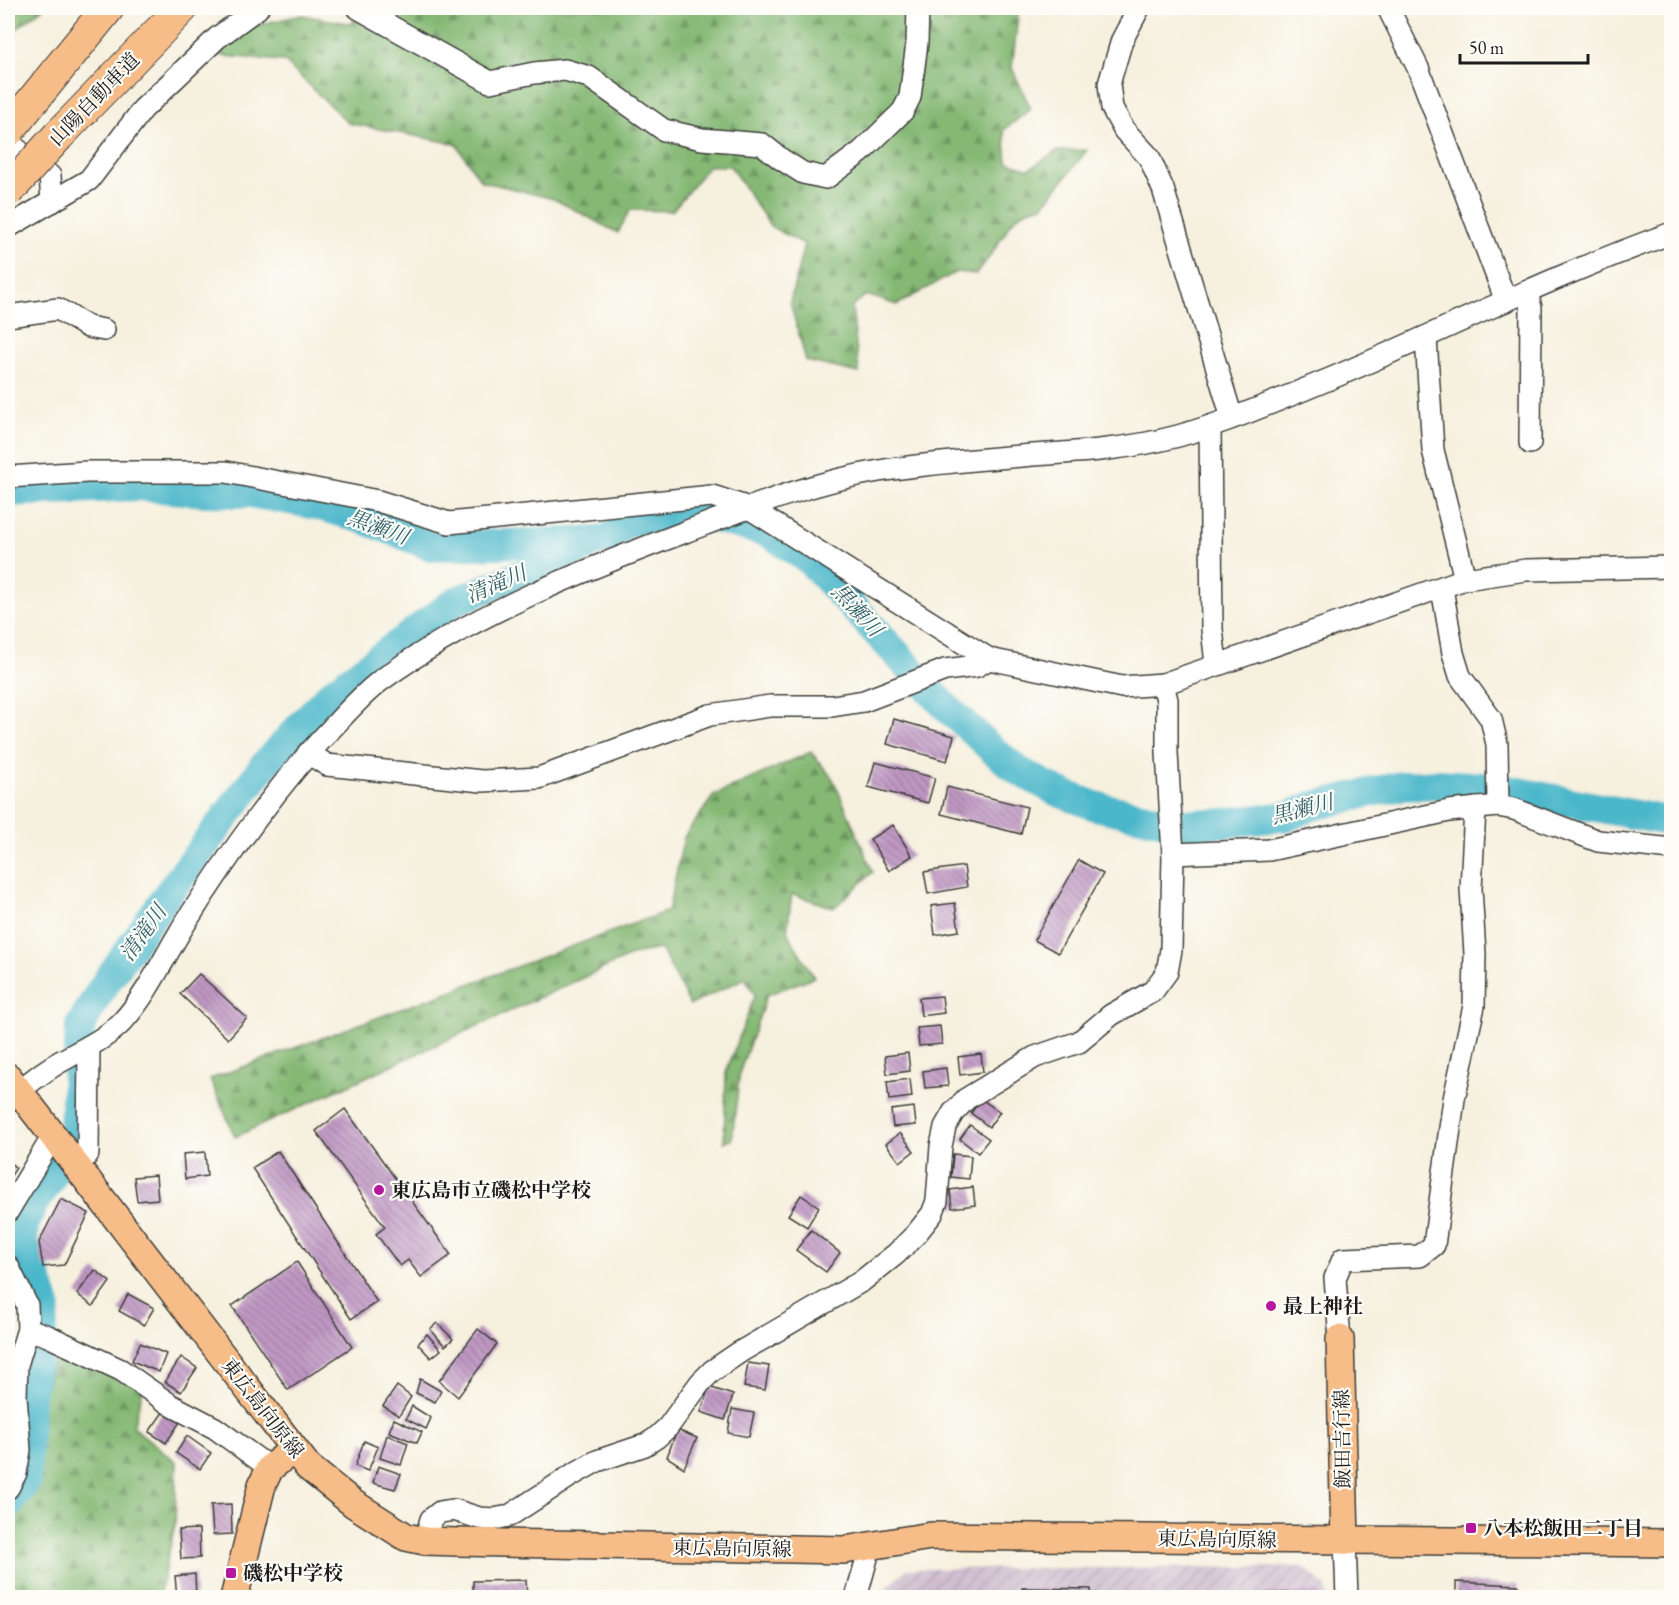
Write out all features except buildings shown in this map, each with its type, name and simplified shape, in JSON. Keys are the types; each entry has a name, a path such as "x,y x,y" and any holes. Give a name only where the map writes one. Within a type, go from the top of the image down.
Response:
{"highway":[{"path":"16,121 108,8"},
{"name":"山陽自動車道","path":"8,191 182,8"}],"main road":[{"name":"東広島向原線","path":"13,1084 308,1467 354,1504 406,1537 425,1541 844,1550 931,1536 1671,1543"},
{"name":"飯田吉行線","path":"1340,1338 1345,1540"},
{"path":"234,1598 262,1485 270,1468 294,1449"}],"street":[{"path":"8,227 89,180 143,109 217,38 258,8"},
{"path":"358,8 490,82 534,73 565,70 589,77 664,130 702,140 762,144 804,173 826,178 861,152 903,111 910,97 917,43 918,8"},
{"path":"1139,8 1122,40 1109,84 1112,108 1124,130 1149,157 1163,189 1232,418"},
{"path":"1388,8 1418,68 1506,301"},
{"path":"8,142 50,176 52,202"},
{"path":"13,1084 37,1076 89,1047 123,1021 157,973 183,926 233,850 308,753 376,684 451,634 580,572 760,503 820,485 875,472 1133,446 1210,426 1426,338 1623,250 1671,233"},
{"path":"1527,292 1531,308 1530,443"},
{"path":"8,316 58,309 88,327 104,330"},
{"path":"1426,338 1433,450 1465,579"},
{"path":"1210,426 1212,629 1216,664"},
{"path":"8,477 87,472 226,472 378,501 448,523 712,496 749,508 989,659 1122,687 1163,684 1465,579 1526,570 1671,567"},
{"path":"1442,588 1453,653 1460,676 1491,719 1497,744 1498,806"},
{"path":"308,753 327,765 482,782 539,778 710,715 770,706 832,706 864,701 945,670 977,666 989,659"},
{"path":"425,1541 431,1519 440,1512 454,1510 467,1515 494,1519 509,1516 572,1474 597,1461 645,1445 668,1426 700,1383 712,1371 740,1352 862,1281 896,1254 916,1234 932,1214 937,1201 941,1146 945,1127 953,1113 966,1099 1035,1057 1079,1042 1111,1015 1153,991 1167,972 1171,950 1171,811 1167,753 1167,700 1163,684"},
{"path":"1172,850 1269,850 1449,811 1498,806 1514,809 1598,841 1671,849"},
{"path":"1340,1338 1335,1278 1343,1259 1420,1256 1434,1245 1455,1099 1474,1006 1475,954 1471,889 1475,808"},
{"path":"73,1162 88,1154 89,1047"},
{"path":"8,1211 53,1136"},
{"path":"8,1266 27,1305 36,1332 121,1370 171,1405 215,1428 270,1468"},
{"path":"8,1488 16,1473 20,1450 12,1396 17,1365 36,1332"},
{"path":"1345,1540 1347,1598"},
{"path":"856,1598 870,1547"}],"shaded area":[{"path":"1304,1567 1326,1587 1327,1598 882,1598 884,1591 907,1569"}],"green space":[{"path":"8,8 43,8 8,36"},
{"path":"355,8 1019,8 1012,68 1031,109 1004,130 1007,162 1029,169 1057,151 1087,150 1043,206 1025,211 1014,220 976,274 956,272 897,305 866,295 852,307 859,373 806,361 790,302 804,244 771,227 730,166 709,166 672,211 630,210 618,233 554,199 481,181 456,144 348,123 284,61 211,55 243,28 302,15 353,24"},
{"path":"811,752 833,779 873,872 834,908 792,894 787,932 814,977 767,995 740,1071 732,1140 724,1142 726,1072 755,995 745,978 690,1005 661,949 637,953 235,1137 210,1079 668,911 684,837 714,795"},
{"path":"59,1341 144,1386 133,1427 177,1462 175,1525 159,1597 8,1597 8,1497 15,1495"}],"waterway":[{"name":"黒瀬川","path":"8,492 138,486 250,493 317,505 366,520 431,546 600,541 609,539 624,524 672,515 708,516 769,533 809,560 947,708 994,751 1019,771 1058,792 1095,806 1164,821 1192,824 1224,823 1289,816 1313,806 1376,791 1402,786 1438,784 1498,788 1672,822"},
{"name":"清滝川","path":"8,1505 26,1482 29,1401 46,1306 35,1272 23,1246 24,1223 35,1201 49,1182 74,1128 80,1026 102,988 167,895 266,763 330,694 456,601 584,548"}],"place":[{"name":"東広島市立磯松中学校","path":"379,1190"},
{"name":"最上神社","path":"1271,1306"},
{"name":"八本松飯田二丁目","path":"1471,1528"},
{"name":"磯松中学校","path":"231,1573"}]}
